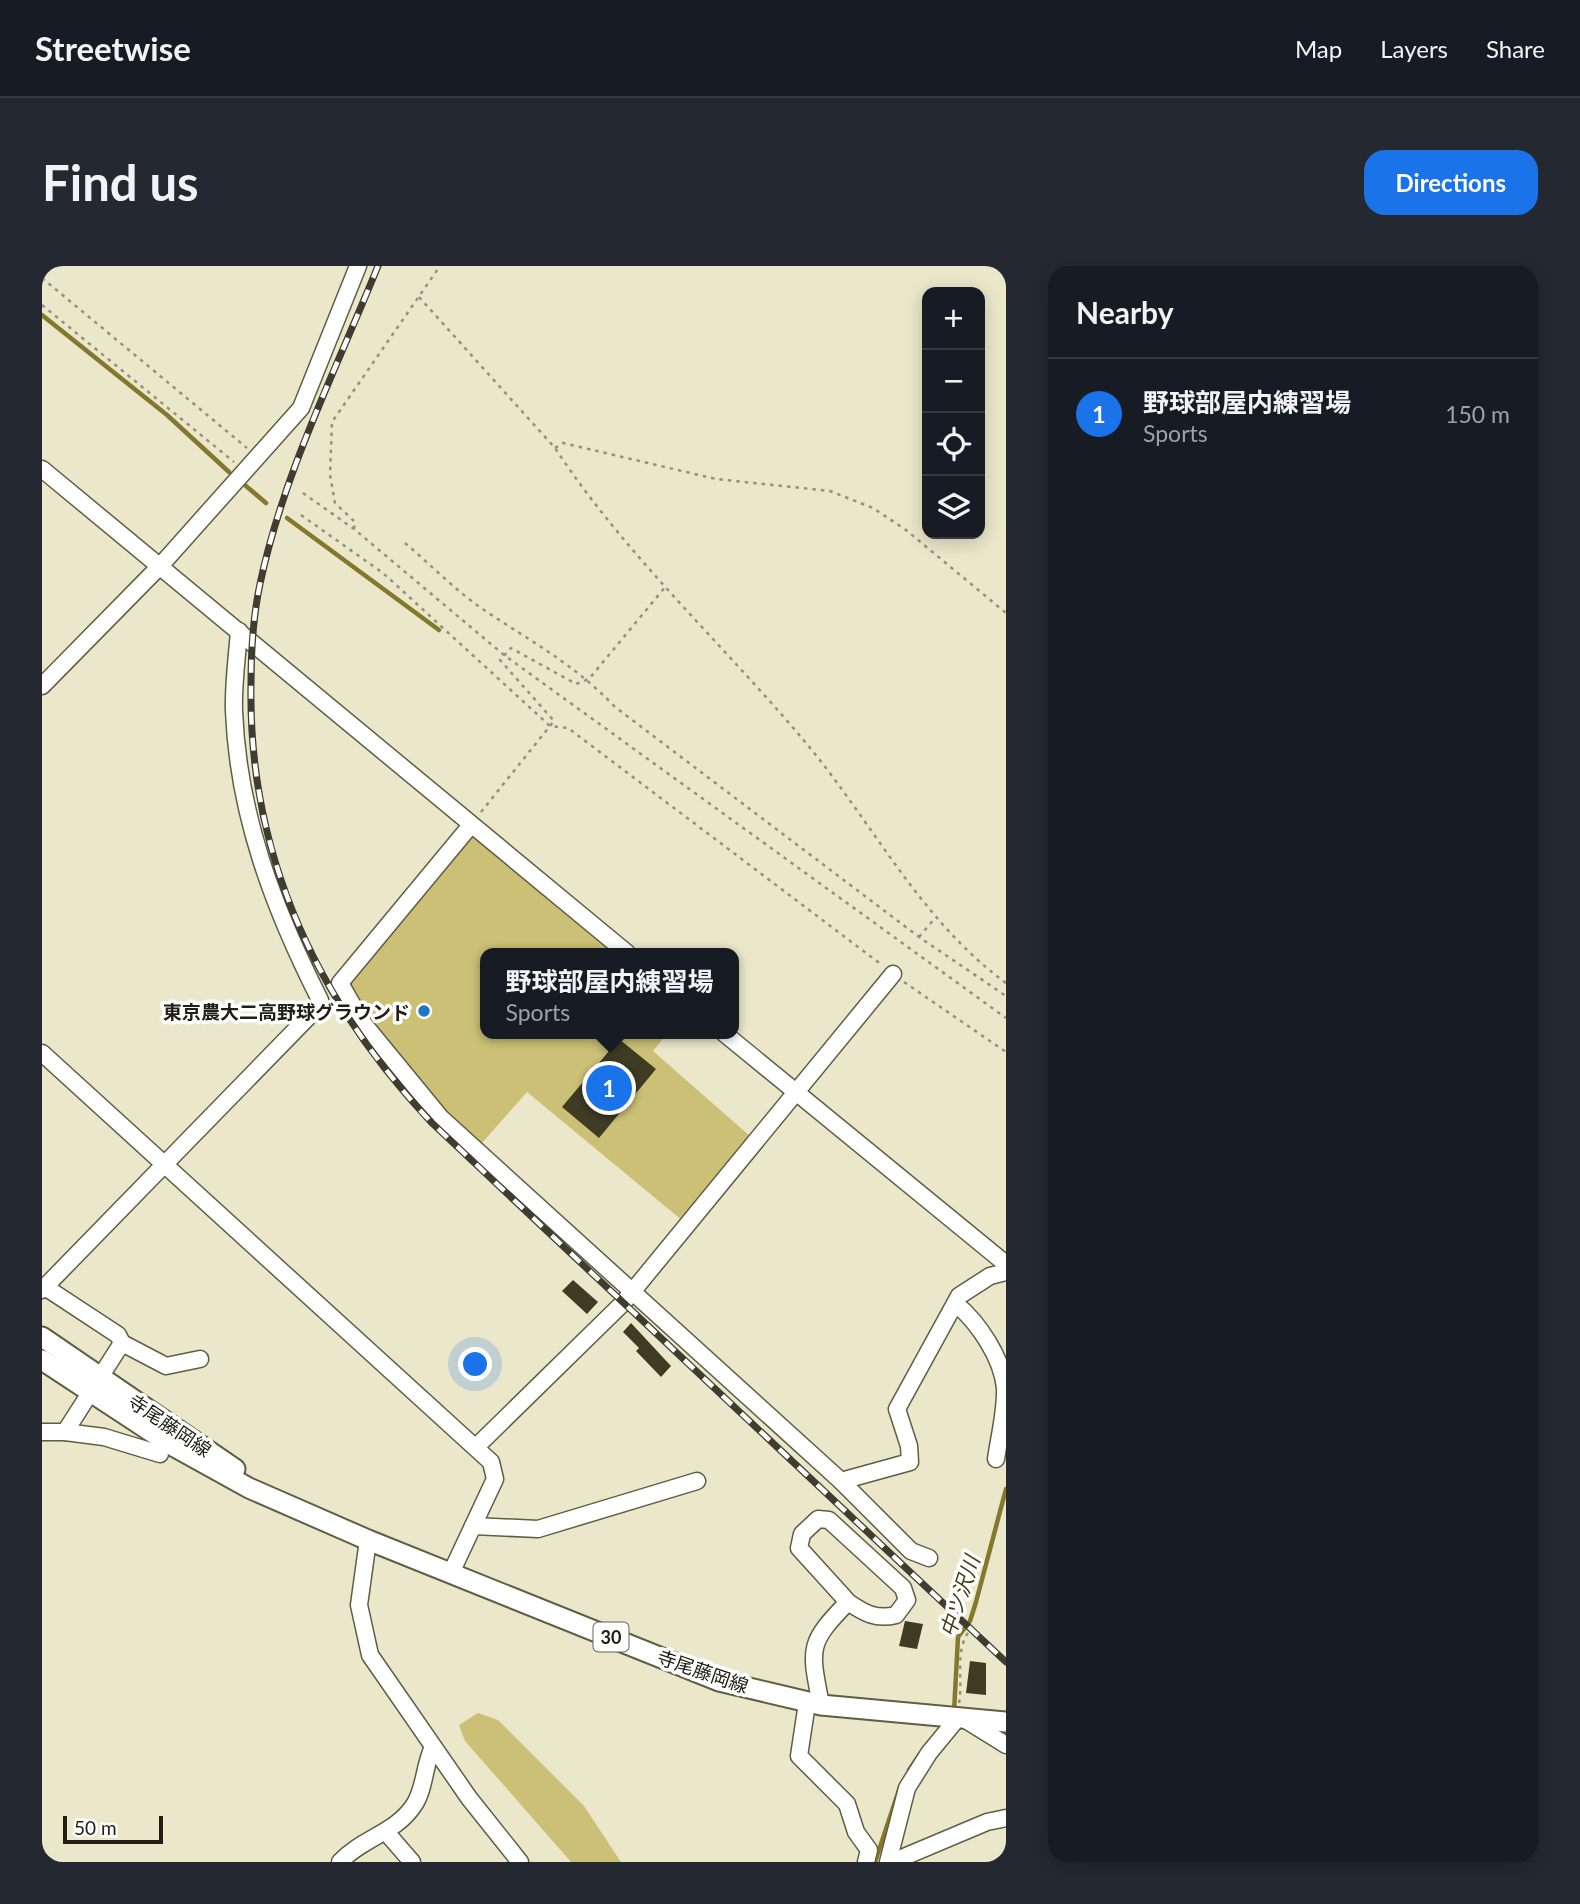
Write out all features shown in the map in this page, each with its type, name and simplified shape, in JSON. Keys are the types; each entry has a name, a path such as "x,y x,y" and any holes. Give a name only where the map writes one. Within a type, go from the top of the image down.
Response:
{"main road":[{"name":"寺尾藤岡線","path":"42,1337 95,1385 183,1452 300,1512 719,1681 814,1704 935,1717 959,1716 1006,1721"},
{"name":"寺尾藤岡線","path":"42,1360 95,1385"}],"street":[{"path":"42,685 161,565 301,408 358,266"},
{"path":"42,469 621,948"},
{"path":"200,1359 166,1366 122,1343 118,1335 44,1288 315,1010 320,1000 272,899 252,832 241,774 234,709 239,631"},
{"path":"471,825 340,983 363,1023 441,1118 841,1481 911,1551 929,1558"},
{"path":"477,1447 623,1303 893,974"},
{"path":"731,1039 1006,1264"},
{"path":"42,1053 491,1462 495,1479 452,1573"},
{"path":"841,1481 910,1462 909,1446 897,1409 959,1296 990,1276 1006,1272"},
{"path":"956,1304 965,1312 992,1350 1006,1389 996,1459"},
{"path":"65,1432 122,1343"},
{"path":"42,1432 104,1437 160,1454"},
{"path":"473,1526 538,1530 697,1481"},
{"path":"829,1520 904,1588 907,1600 896,1615 887,1618 866,1614 848,1602 799,1548 802,1534 814,1521 829,1520"},
{"path":"368,1540 359,1605 370,1655 433,1747 520,1862"},
{"path":"848,1602 822,1630 812,1651 814,1704 799,1756 851,1811 856,1832 869,1850 866,1862"},
{"path":"890,1862 908,1788 929,1753 959,1716 1006,1745"},
{"path":"340,1862 366,1841 386,1832 405,1817 416,1802 426,1762 433,1747"},
{"path":"890,1862 987,1822 1006,1818"},
{"path":"386,1832 412,1862"}],"path":[{"path":"354,529 355,522 335,503 330,475 332,422 440,266"},
{"path":"42,278 257,456"},
{"path":"419,297 555,449 666,586 807,745 935,918 1006,983"},
{"path":"42,304 241,474"},
{"path":"555,449 563,443 716,479 830,491 873,508 906,530 1006,613"},
{"path":"303,493 354,529 504,655 1006,1018"},
{"path":"301,515 383,573 550,726 568,728 893,974 1006,1052"},
{"path":"405,543 482,609 545,647 589,679 615,706 919,937 1006,996"},
{"path":"471,825 554,721 500,660 504,655 511,648 576,684 589,679 666,586"},
{"path":"919,937 935,918"},
{"path":"959,1716 959,1656 964,1637 975,1624"}],"shaded area":[{"name":"東京農大二高野球グラウンド","path":"473,832 611,948 480,948 480,1039 663,1039 653,1051 751,1137 683,1221 527,1092 481,1144 436,1105 390,1053 348,989 350,976"},
{"path":"478,1713 498,1720 584,1806 621,1862 571,1862 465,1741 459,1725"}],"building":[{"path":"619,1039 656,1069 599,1138 562,1107"},
{"path":"573,1280 598,1302 587,1314 562,1291"},
{"path":"631,1323 671,1366 661,1377 636,1351 639,1348 623,1332"},
{"path":"905,1621 923,1624 917,1649 899,1646"},
{"path":"970,1661 986,1663 986,1695 966,1693"}],"waterway":[{"path":"42,315 167,415 229,472"},
{"path":"246,486 266,503"},
{"path":"287,518 439,630"},
{"name":"中ツ沢川","path":"954,1712 958,1637 970,1621 1006,1489"},
{"name":"中ツ沢川","path":"909,1770 920,1754"},
{"name":"中ツ沢川","path":"875,1862 900,1787"}],"railway":[{"path":"378,266 296,462 270,543 254,621 251,684 253,747 262,808 277,866 297,922 323,976 355,1027 391,1076 432,1123 1006,1662"}],"place":[{"name":"東京農大二高野球グラウンド","path":"424,1011"},
{"name":"野球部屋内練習場","path":"609,1088"}]}
